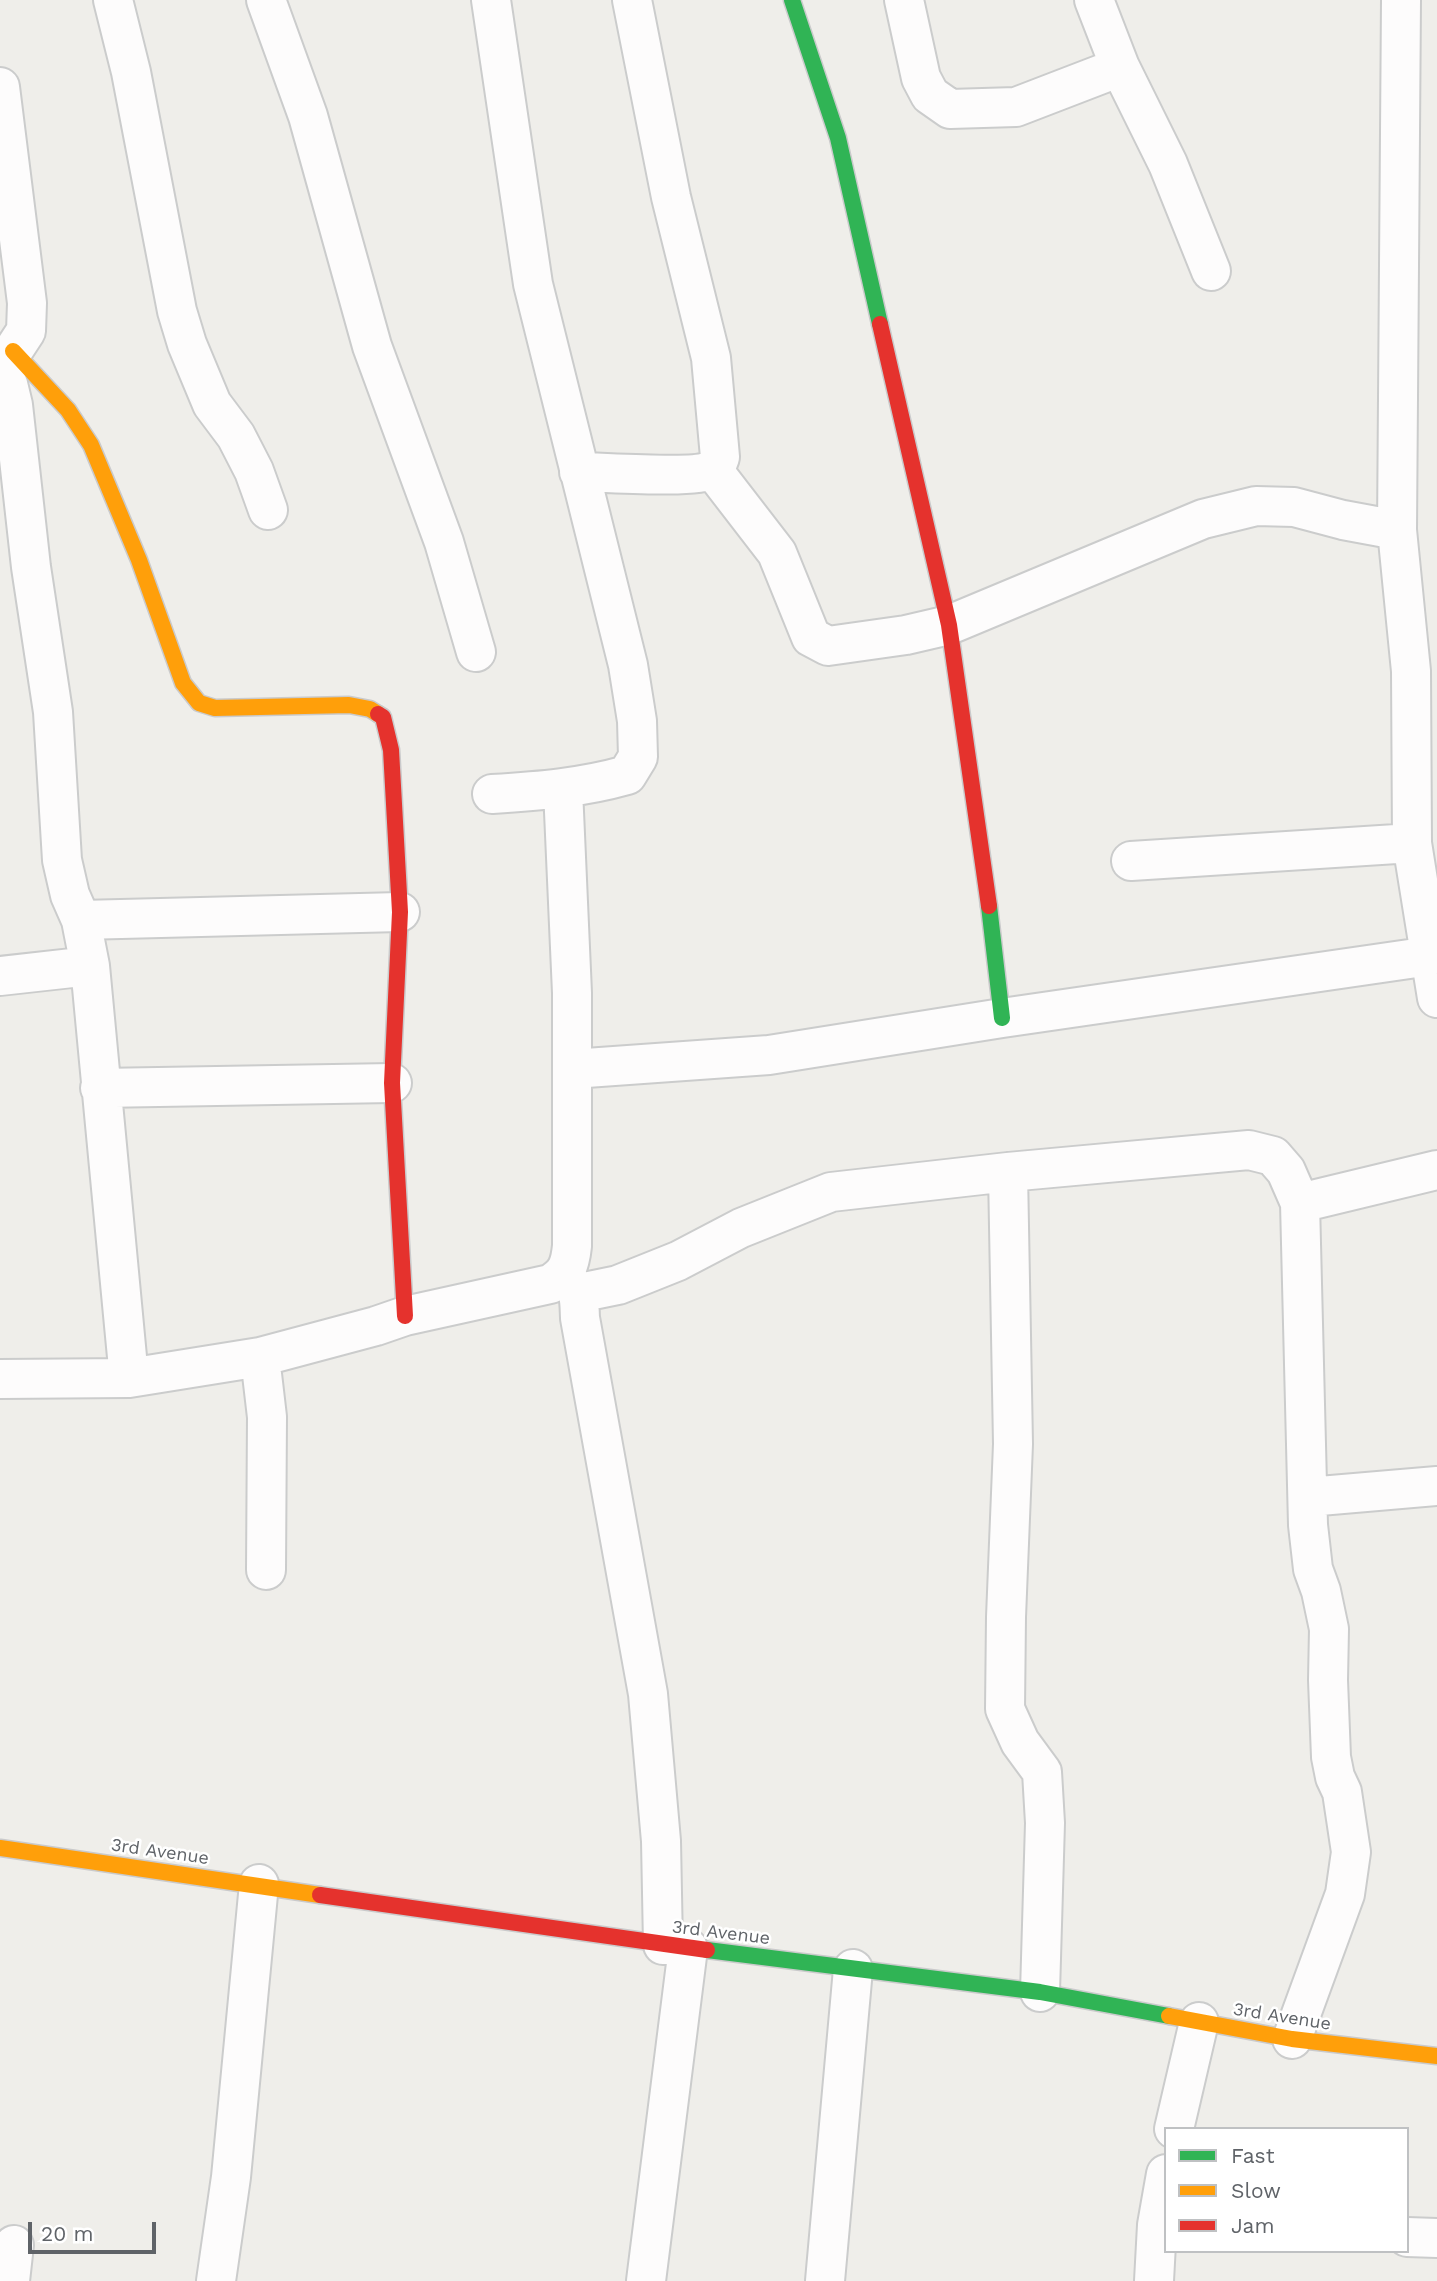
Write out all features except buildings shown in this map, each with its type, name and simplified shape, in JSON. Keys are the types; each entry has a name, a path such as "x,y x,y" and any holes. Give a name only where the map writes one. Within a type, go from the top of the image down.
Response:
{"street":[{"path":"113,0 131,72 177,312 212,404 236,436 254,471 268,510"},
{"path":"266,0 307,116 372,346 444,542 476,652"},
{"path":"491,0 533,284 628,665 637,721 638,757 627,775 581,787 492,794"},
{"path":"579,472 692,474 713,470 720,457 711,358 671,197 632,0"},
{"path":"792,0 838,138 949,625 984,865 1002,1018"},
{"path":"904,0 921,78 930,95 950,109 1016,107 1120,67"},
{"path":"1094,0 1120,67 1168,164 1211,271"},
{"path":"1401,0 1397,530 1410,671 1412,843 1437,998"},
{"path":"0,87 27,303 26,331 4,363 13,405 16,568 54,712 62,860 70,895 81,920 90,966 130,1378"},
{"path":"4,363 35,377 68,410 91,445 139,561 183,683 199,703 215,708 349,705 370,709 383,717 391,750 400,912 392,1083 405,1316"},
{"path":"713,470 777,552 811,637 828,646 906,635 949,625 1203,519 1256,506 1294,507 1397,530"},
{"path":"563,789 572,993 571,1285 580,1318 648,1694 661,1841 675,1947 646,2281"},
{"path":"1131,861 1412,843"},
{"path":"81,920 400,912"},
{"path":"572,1069 769,1055 1430,956"},
{"path":"0,976 90,966"},
{"path":"100,1088 392,1083"},
{"path":"0,1379 130,1378 260,1357 405,1316 550,1284 618,1285 678,1261 741,1228 831,1192 1008,1172 1249,1150 1273,1156 1286,1171 1300,1203 1308,1497 1313,1569 1329,1629 1331,1757 1335,1777 1342,1792 1351,1852 1345,1894 1292,2039"},
{"path":"1300,1203 1437,1170"},
{"path":"1008,1172 1013,1444 1005,1709 1020,1742 1042,1772 1045,1824 1040,1992"},
{"path":"260,1357 267,1417 266,1570"},
{"path":"1308,1497 1437,1486"},
{"name":"3rd Avenue","path":"0,1848 675,1947 1040,1992 1292,2039 1437,2056"},
{"path":"216,2281 231,2177 258,1884"},
{"path":"825,2281 853,1969"},
{"path":"1174,2127 1199,2022"},
{"path":"1154,2281 1164,2194"},
{"path":"1409,2237 1437,2238"}],"traffic: fast":[{"path":"792,0 838,138 880,324"},
{"path":"989,906 1002,1018"},
{"path":"707,1950 1040,1992 1169,2016"}],"traffic: slow":[{"path":"13,351 68,410 91,445 139,560 183,683 199,703 215,708 349,705 370,709 378,714"},
{"path":"0,1848 320,1895"},
{"path":"1169,2016 1292,2039 1437,2056"}],"traffic: jam":[{"path":"880,324 949,625 989,906"},
{"path":"378,714 383,717 391,750 400,912 392,1083 405,1316"},
{"path":"320,1895 707,1950"}]}
